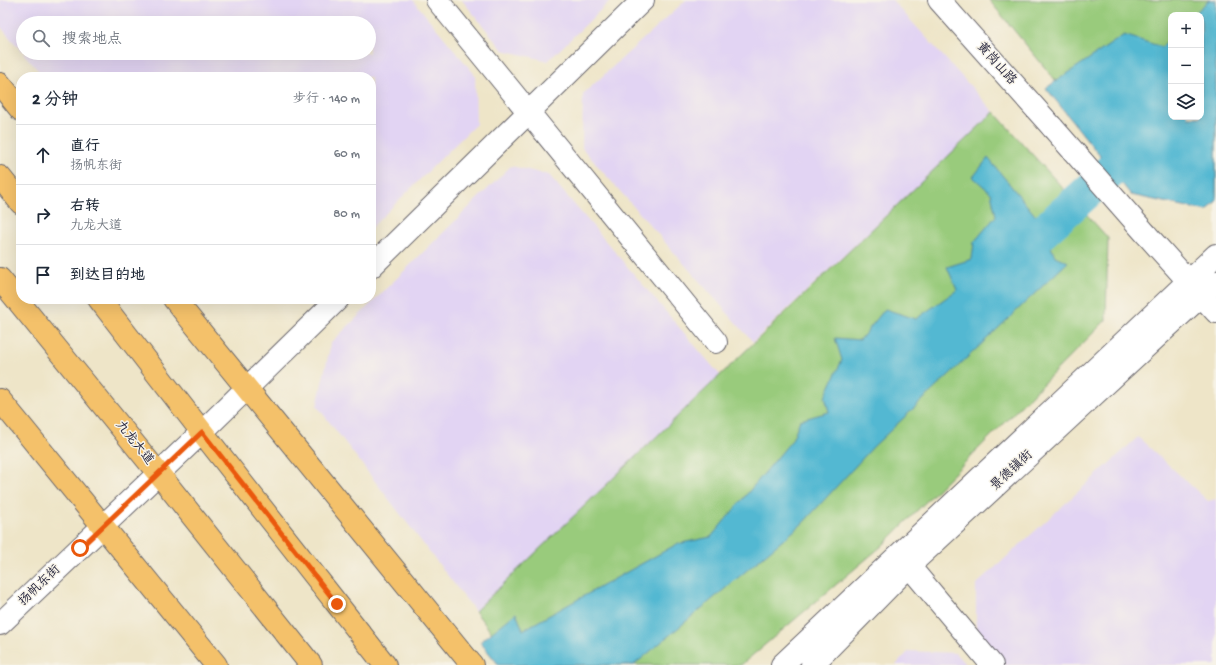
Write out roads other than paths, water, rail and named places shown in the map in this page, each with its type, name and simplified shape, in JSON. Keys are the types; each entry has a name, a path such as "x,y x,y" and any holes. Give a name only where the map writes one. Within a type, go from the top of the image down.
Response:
{"main road":[{"path":"0,84 16,104"},
{"path":"0,177 16,197"},
{"name":"九龙大道","path":"0,280 16,300"},
{"name":"九龙大道","path":"20,304 158,473 311,665"},
{"path":"103,304 385,665"},
{"path":"178,304 472,665"},
{"path":"0,400 216,665"}],"street":[{"path":"437,0 716,342"},
{"path":"376,261 643,0"},
{"name":"黄岗山路","path":"939,0 1146,234 1202,286"},
{"path":"782,665 1202,286 1216,255"},
{"path":"1202,286 1216,312"},
{"name":"景德镇街","path":"812,665 909,566 1202,286"},
{"name":"扬帆东街","path":"0,624 202,432 333,304"},
{"path":"909,566 992,665"}],"water":[{"path":"1209,0 1216,0 1216,201 1207,211 1131,195 1046,88 1124,35 1162,47 1168,40 1168,120 1204,120 1204,12 1196,12"},
{"path":"988,158 1039,220 1055,256 1068,262 873,447 802,524 634,665 499,665 480,642 516,613 523,630 677,544 711,537 792,440 800,420 829,412 825,397 842,360 835,338 860,340 885,309 916,319 957,290 947,267 972,259 974,242 996,216 991,193 973,177"}],"waterway":[{"path":"1009,262 1168,120"}]}
